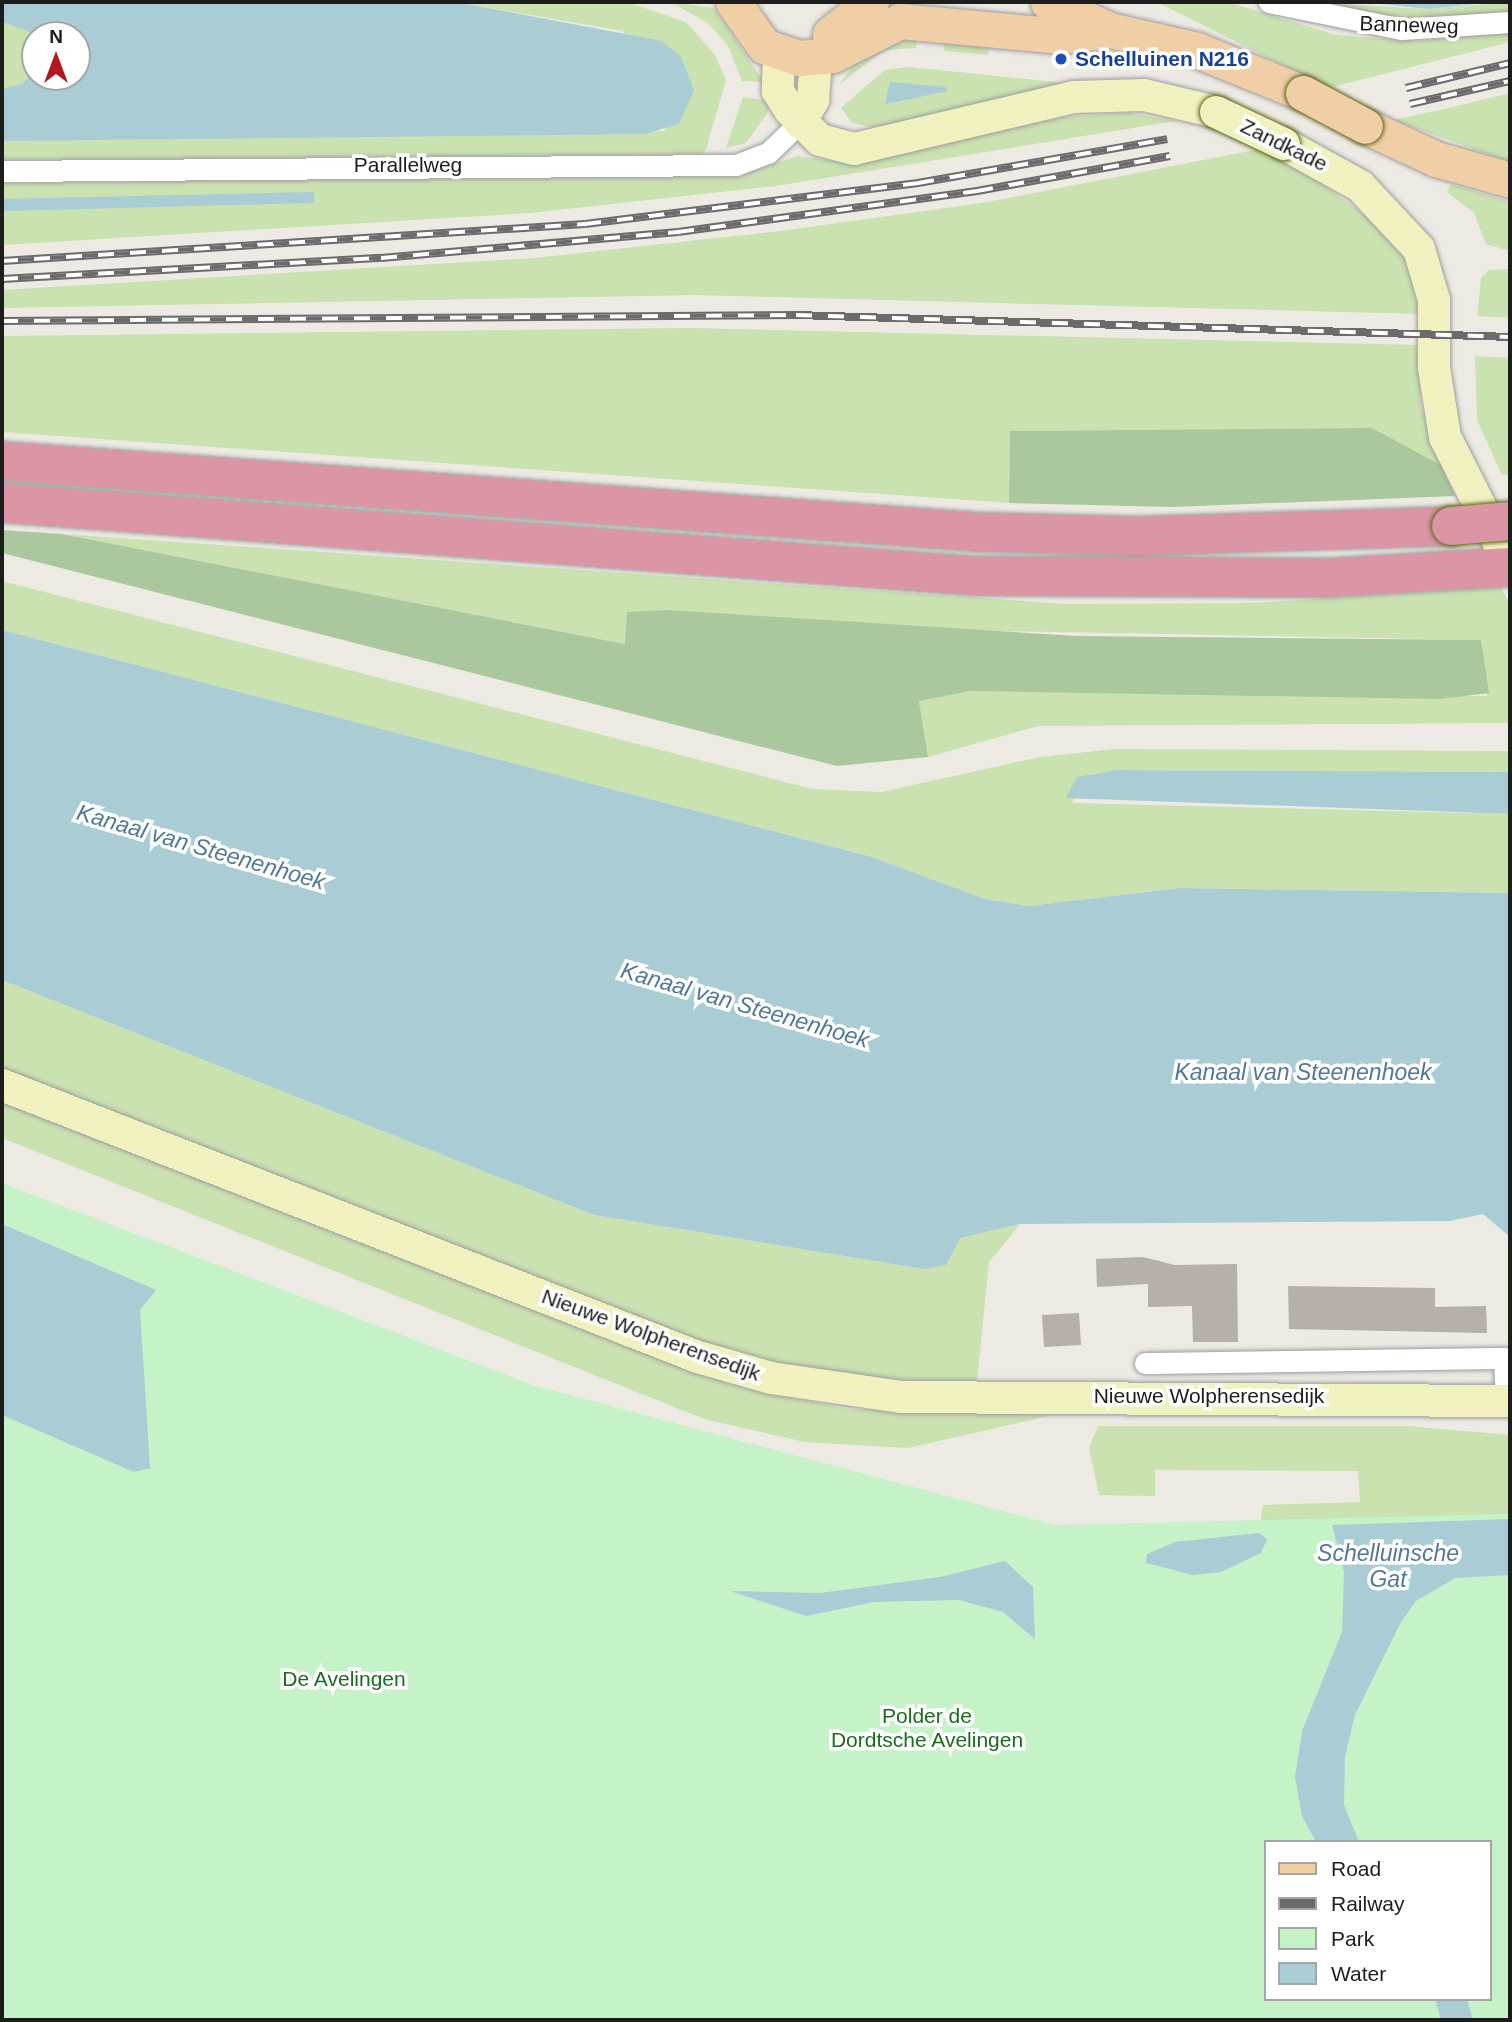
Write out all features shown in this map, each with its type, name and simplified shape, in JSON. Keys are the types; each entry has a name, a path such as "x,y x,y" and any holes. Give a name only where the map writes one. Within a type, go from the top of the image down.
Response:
{"highway":[{"path":"2,461 978,532 1138,536 1451,526 1510,521"},
{"path":"2,503 976,576 1326,578 1499,567"}],"main road":[{"path":"733,2 750,32 779,54 818,47 848,48 874,15 900,21 1061,36 1110,30"},
{"path":"758,2 783,31 818,47"},
{"path":"1048,2 1110,30 1197,50 1303,93 1436,159 1510,180"}],"street":[{"name":"Banneweg","path":"1269,2 1402,29 1510,22"},
{"path":"800,122 813,100 818,47"},
{"name":"Zandkade","path":"779,54 778,91 800,122 820,140 854,149 1074,97 1144,95 1216,112 1284,144 1360,186 1419,249 1434,300 1434,368 1446,437 1499,567"},
{"name":"Parallelweg","path":"2,171 736,164 768,153 800,122"},
{"name":"Nieuwe Wolpherensedijk","path":"2,1085 698,1357 771,1378 901,1397 1508,1401 1504,1358 1145,1363"}],"green space":[{"path":"457,2 627,2 686,22 715,55 726,80 706,149 702,154 2,161 2,141 666,131 623,31"},
{"path":"671,2 714,8 764,82 742,81 728,46 709,24"},
{"path":"1157,2 1227,2 1336,35 1420,41 1510,29 1510,42 1328,88"},
{"path":"1310,2 1428,9 1510,2 1510,12 1402,19"},
{"path":"2,22 21,29 21,84 3,89"},
{"path":"943,33 989,45 988,55 944,51"},
{"path":"896,35 918,36 916,48 884,50 839,85 855,63"},
{"path":"909,67 1073,84 877,128 852,123 841,108 885,70"},
{"path":"1510,93 1510,162 1393,120 1449,108"},
{"path":"743,97 768,101 768,112 746,143 726,148"},
{"path":"1129,113 1176,121 776,186 530,213 2,245 2,183 743,174 797,156 850,163 1064,117"},
{"path":"1260,149 1305,171 1385,230 1411,268 1421,314 694,295 2,308 2,290 535,258 780,231 982,203"},
{"path":"1451,184 1510,202 1510,251 1486,244 1474,213 1447,192"},
{"path":"1510,269 1510,318 1477,316 1481,278 1489,270"},
{"path":"691,328 1419,345 1421,406 1441,465 1372,428 1010,431 1009,503 2,432 2,336"},
{"path":"1475,356 1510,358 1510,475 1502,475 1477,420"},
{"path":"1372,428 1441,465 1455,496 1172,507 1009,503 1010,431"},
{"path":"2,530 62,534 625,644 627,612 667,610 1076,636 1481,640 1489,693 1440,699 970,691 919,701 928,757 837,766 2,553"},
{"path":"62,534 1067,604 1253,603 1501,587 1510,605 1510,723 1038,726 928,757 919,701 970,691 1487,696 1481,640 952,630 626,644"},
{"path":"2,581 813,789 881,792 1040,757 1114,749 1510,751 1510,772 1115,770 1089,774 1072,803 1510,814 1510,893 1180,888 1028,906 985,899 872,857 2,630"},
{"path":"2,980 594,1215 924,1269 959,1238 1020,1224 989,1262 977,1381 850,1379 708,1349 2,1071"},
{"path":"2,1100 739,1387 848,1409 1053,1415 908,1448 805,1442 704,1419 2,1138"},
{"name":"De Avelingen","path":"2,1183 533,1385 1055,1525 1510,1514 1510,2020 2,2020"},
{"path":"1098,1426 1408,1426 1510,1435 1510,1519 1259,1533 1263,1505 1360,1502 1358,1471 1155,1470 1155,1496 1099,1495 1089,1447"}],"water":[{"path":"2,2 457,2 662,41 681,57 694,90 679,124 645,134 2,141 2,89 21,84 21,91 91,91 91,21 21,21 21,29 2,22"},
{"path":"1362,2 1495,2 1428,9"},
{"path":"890,82 946,87 948,91 885,104"},
{"path":"314,192 314,203 2,211 2,199"},
{"name":"Kanaal van Steenenhoek","path":"2,630 872,857 985,899 1028,906 1180,888 1510,893 1510,1237 1483,1214 1450,1221 1020,1224 960,1238 946,1265 924,1269 594,1215 2,980"},
{"path":"1115,770 1510,772 1510,814 1066,798 1077,777"},
{"path":"2,1224 156,1290 140,1310 150,1468 134,1472 2,1415"},
{"name":"Schelluinsche Gat","path":"1510,1519 1510,1575 1455,1578 1416,1601 1401,1622 1355,1715 1345,1756 1344,1805 1358,1840 1315,1840 1302,1816 1295,1777 1302,1731 1342,1632 1344,1572 1332,1525"},
{"path":"1259,1533 1267,1539 1261,1553 1221,1572 1193,1575 1146,1563 1147,1554 1175,1542"},
{"path":"1005,1561 1033,1587 1035,1639 1003,1612 959,1600 874,1602 806,1616 730,1591 820,1593 940,1577"},
{"path":"1436,2001 1468,2001 1473,2020 1441,2020"}],"building":[{"path":"1143,1257 1175,1265 1237,1264 1238,1342 1193,1342 1192,1306 1148,1307 1148,1284 1097,1287 1096,1259"},
{"path":"1288,1286 1435,1288 1435,1307 1486,1306 1487,1333 1289,1329"},
{"path":"1079,1313 1081,1345 1044,1347 1042,1315"}],"railway":[{"path":"1406,88 1510,63"},
{"path":"1410,104 1510,81"},
{"path":"2,261 585,224 918,183 1167,139"},
{"path":"2,279 381,258 678,232 977,191 1170,156"},
{"path":"2,321 796,315 1510,337"}],"place":[{"name":"Schelluinen N216","path":"1061,59"}],"park label":[{"name":"Polder de Dordtsche Avelingen","path":"927,1728"}]}
